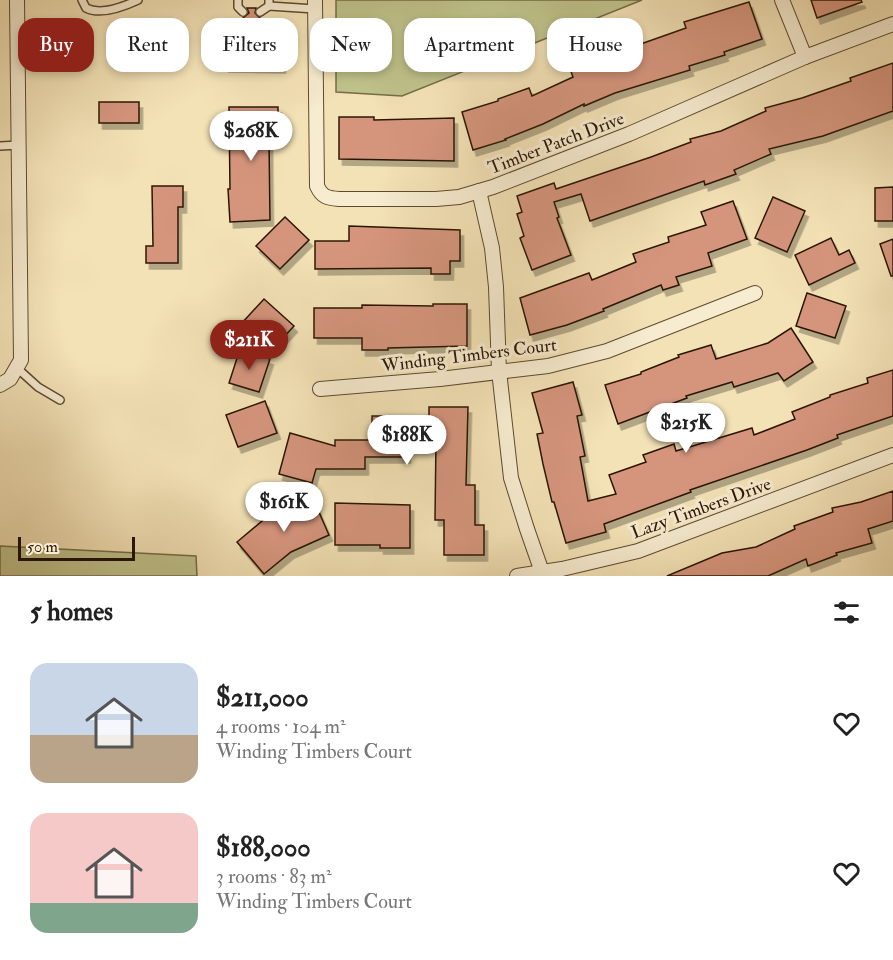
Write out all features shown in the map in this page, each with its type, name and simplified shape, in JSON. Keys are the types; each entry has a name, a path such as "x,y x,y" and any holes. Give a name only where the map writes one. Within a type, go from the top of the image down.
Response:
{"street":[{"path":"0,385 10,379 21,360 17,0"},
{"path":"782,0 805,57"},
{"name":"Timber Patch Drive","path":"315,4 316,186 320,194 326,198 436,199 459,197 479,191 629,134 805,57 893,24"},
{"path":"479,191 492,248 499,371 511,478 542,572"},
{"name":"Winding Timbers Court","path":"320,389 430,380 548,366 607,351 755,293"},
{"name":"Lazy Timbers Drive","path":"517,576 596,562 638,551 893,455"}],"lane":[{"path":"82,0 86,8 92,11 110,9 138,0"},
{"path":"238,0 238,7 243,12"},
{"path":"260,12 269,3 315,4"},
{"path":"0,146 19,145"},
{"path":"17,368 38,387 60,400"}],"green space":[{"path":"336,0 642,0 597,18 547,18 547,38 535,43 535,18 404,18 404,72 462,72 402,96 336,92 336,72 392,72 392,18 336,18"},
{"path":"0,546 196,556 197,576 0,576"}],"building":[{"path":"811,0 861,0 862,2 817,18"},
{"path":"749,2 762,39 724,52 725,55 689,66 690,70 615,93 584,106 584,104 506,140 473,150 462,112 529,88 532,96 573,77 571,72 643,72 643,43 686,28 684,22"},
{"path":"247,8 256,8 255,13 260,18 243,18 249,13"},
{"path":"893,63 893,111 823,136 769,149 771,154 734,170 736,174 705,185 704,181 590,221 581,194 554,202 559,217 557,218 571,255 532,270 520,238 524,236 517,214 522,212 517,196 554,183 556,189 651,157 691,142 690,139 721,131 766,111 765,108 851,81 850,78"},
{"path":"99,102 139,102 139,123 99,123"},
{"path":"229,107 278,107 278,139 269,139 270,220 230,222"},
{"path":"339,117 374,117 374,120 454,118 454,161 339,159"},
{"path":"152,186 183,186 183,207 178,207 178,263 146,263 146,246 153,246"},
{"path":"893,187 893,221 875,221 875,188"},
{"path":"773,197 805,211 787,252 755,238"},
{"path":"733,201 747,239 708,253 712,266 676,277 679,285 663,290 661,285 603,309 604,311 567,325 530,335 520,298 589,273 592,280 636,262 633,254 669,242 668,237 706,225 701,212"},
{"path":"285,217 309,240 280,269 256,246"},
{"path":"349,226 460,230 460,261 450,261 450,274 431,274 431,268 315,269 315,241 349,241"},
{"path":"831,238 839,255 849,250 855,263 809,285 795,255"},
{"path":"893,239 893,276 891,276 880,244"},
{"path":"807,293 846,306 835,338 796,326"},
{"path":"264,299 294,326 271,351 241,324"},
{"path":"433,304 467,304 467,346 362,350 362,338 314,338 314,308 362,308 362,305 433,306"},
{"path":"791,328 813,362 784,381 778,373 734,387 732,382 686,396 687,398 618,424 605,385 641,374 641,372 679,357 678,355 711,345 716,359 768,343"},
{"path":"240,349 270,359 259,392 229,383"},
{"path":"893,370 893,416 837,435 838,438 807,450 690,490 691,492 604,524 606,532 566,543 554,502 552,502 543,464 537,434 543,433 532,393 573,382 582,415 577,416 585,456 580,457 588,501 616,494 609,475 646,462 643,455 674,444 676,451 752,428 754,435 795,419 792,412 830,397 830,395 868,383 867,378"},
{"path":"265,401 277,433 238,447 226,415"},
{"path":"429,407 468,407 466,485 475,485 475,525 484,525 484,555 444,555 444,520 435,520 436,440 407,440 407,457 365,457 365,469 316,469 312,483 279,474 290,433 335,446 335,440 372,440 372,416 429,416"},
{"path":"893,491 893,521 868,529 872,543 836,553 837,555 808,566 806,559 768,576 667,576 722,553 756,547 795,529 794,526 833,512 832,508 861,502"},
{"path":"311,494 329,535 291,552 264,574 237,542 274,511"},
{"path":"335,503 410,505 410,548 335,545"}]}
